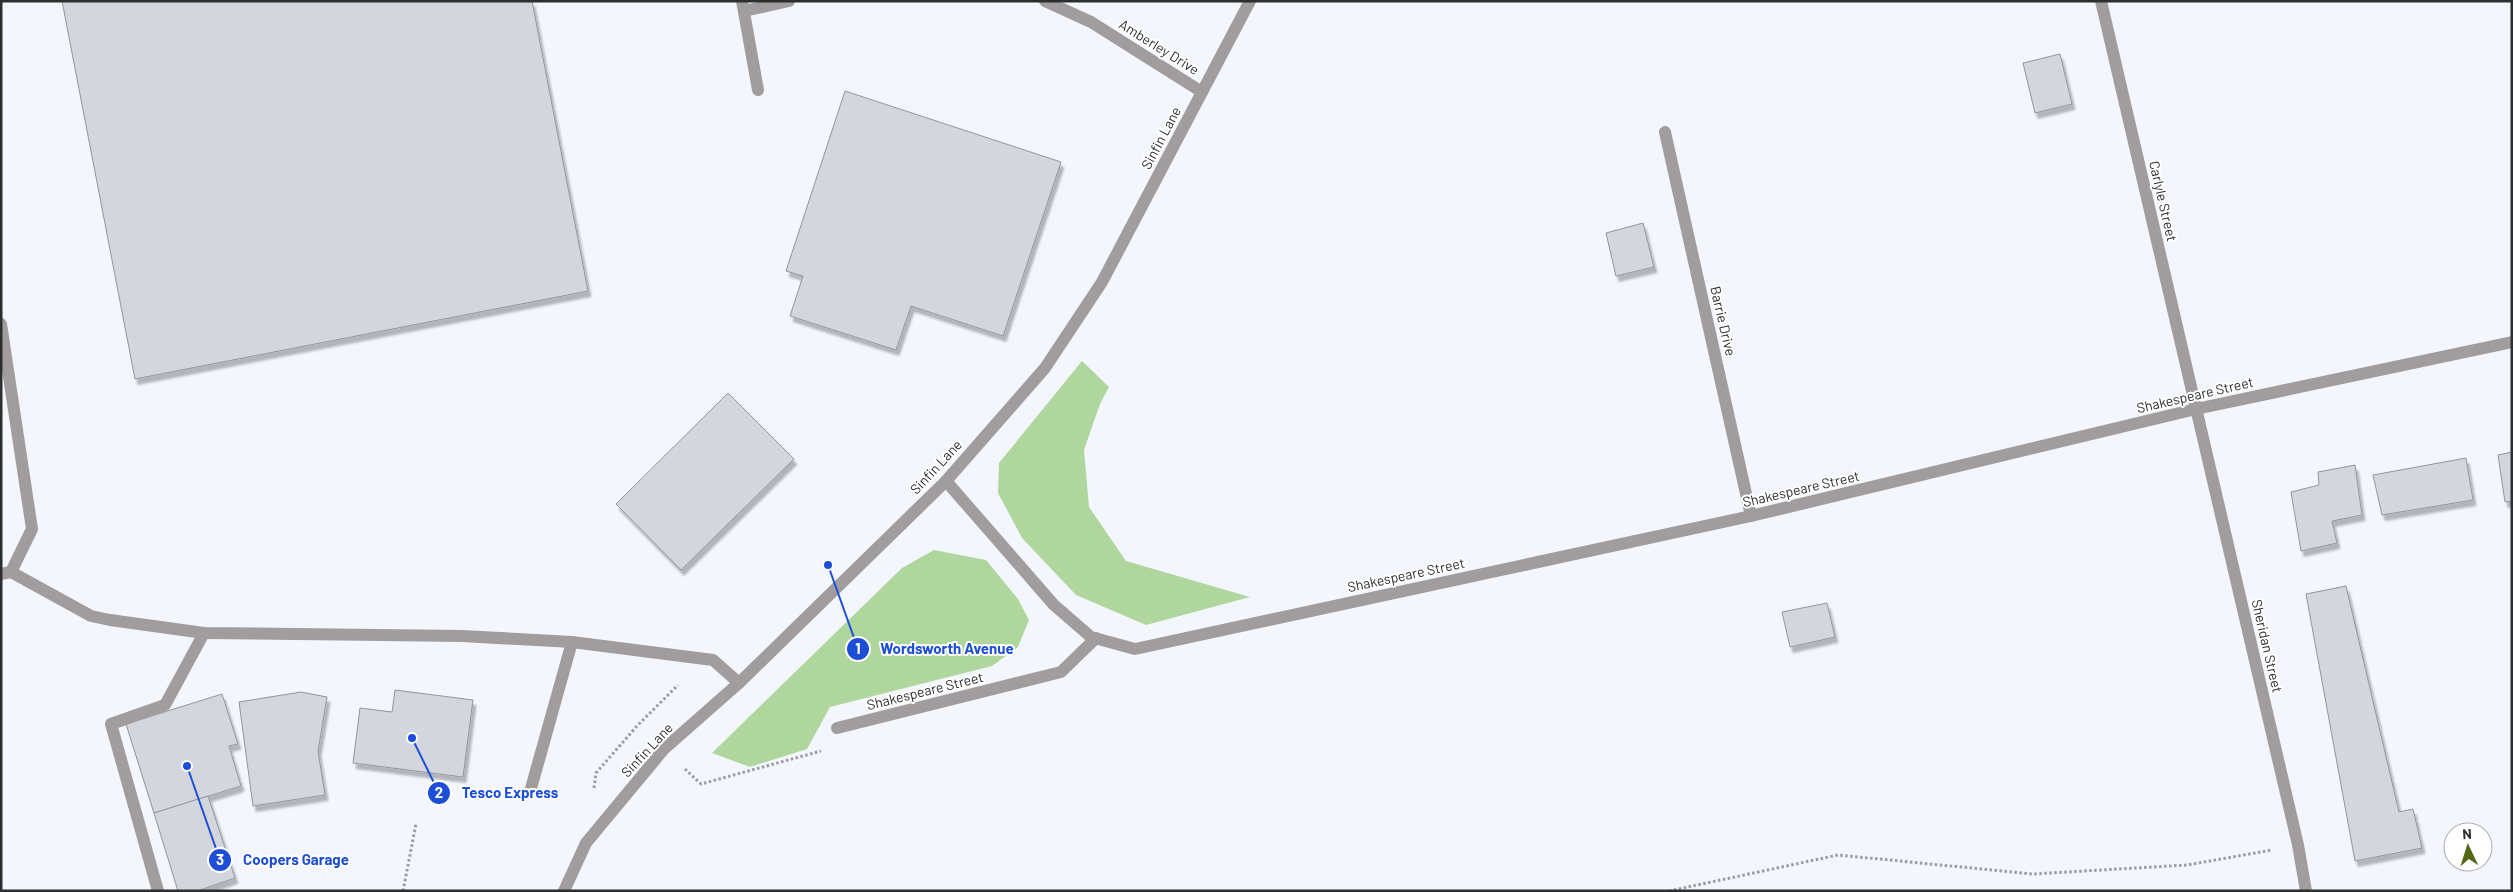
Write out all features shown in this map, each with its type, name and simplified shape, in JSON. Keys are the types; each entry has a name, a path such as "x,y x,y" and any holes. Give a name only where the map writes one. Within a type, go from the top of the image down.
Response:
{"street":[{"path":"758,90 743,6 789,1"},
{"name":"Amberley Drive","path":"1046,1 1091,22 1202,92"},
{"name":"Sinfin Lane","path":"564,891 586,843 664,749 738,683 946,481 1045,368 1102,282 1250,1"},
{"name":"Carlyle Street","path":"2101,1 2196,408"},
{"name":"Barrie Drive","path":"1665,132 1751,516"},
{"path":"1,324 32,529 6,573 91,616 204,633 462,636 572,642 713,660 738,683"},
{"name":"Shakespeare Street","path":"946,481 1054,605 1091,637 1135,649 1751,516 2196,408 2512,342"},
{"name":"Sheridan Street","path":"2196,408 2298,845 2306,891"},
{"path":"158,891 110,724 165,705 204,633"},
{"name":"Shakespeare Street","path":"837,728 1061,672 1096,638"},
{"path":"530,792 572,642"}],"path":[{"path":"701,784 822,751 837,728"},
{"path":"403,891 416,824"},
{"path":"1669,891 1838,855 2033,874 2187,865 2298,845"}],"green space":[{"path":"1082,361 1109,387 1100,404 1084,450 1089,507 1126,561 1250,597 1146,625 1076,595 1022,538 998,493 999,463"},
{"path":"934,550 986,560 1018,599 1029,620 1018,647 992,666 830,707 807,749 750,767 712,753 902,568"}],"building":[{"path":"62,1 532,1 588,291 135,379"},
{"path":"2060,54 2072,104 2035,113 2023,63"},
{"path":"845,91 1061,162 1003,336 911,306 896,350 790,316 803,276 786,271"},
{"path":"1643,223 1654,267 1616,276 1606,233"},
{"path":"728,393 794,459 681,570 616,504"},
{"path":"2512,452 2512,501 2505,502 2498,455"},
{"path":"2466,458 2473,500 2382,515 2373,475"},
{"path":"2355,465 2362,515 2332,521 2337,543 2301,551 2291,492 2319,485 2318,472"},
{"path":"2346,586 2399,812 2413,809 2422,848 2355,861 2306,594"},
{"path":"1827,603 1835,637 1790,647 1782,612"},
{"path":"395,690 473,700 463,777 353,763 360,708 392,712"},
{"path":"301,692 327,697 318,751 325,795 253,806 239,702"},
{"path":"222,694 238,744 229,746 241,786 154,813 126,724"},
{"path":"208,796 235,878 197,891 178,891 154,813"}],"place":[{"name":"Wordsworth Avenue","path":"828,565"},
{"name":"Tesco Express","path":"412,738"},
{"name":"Coopers Garage","path":"187,766"}]}
